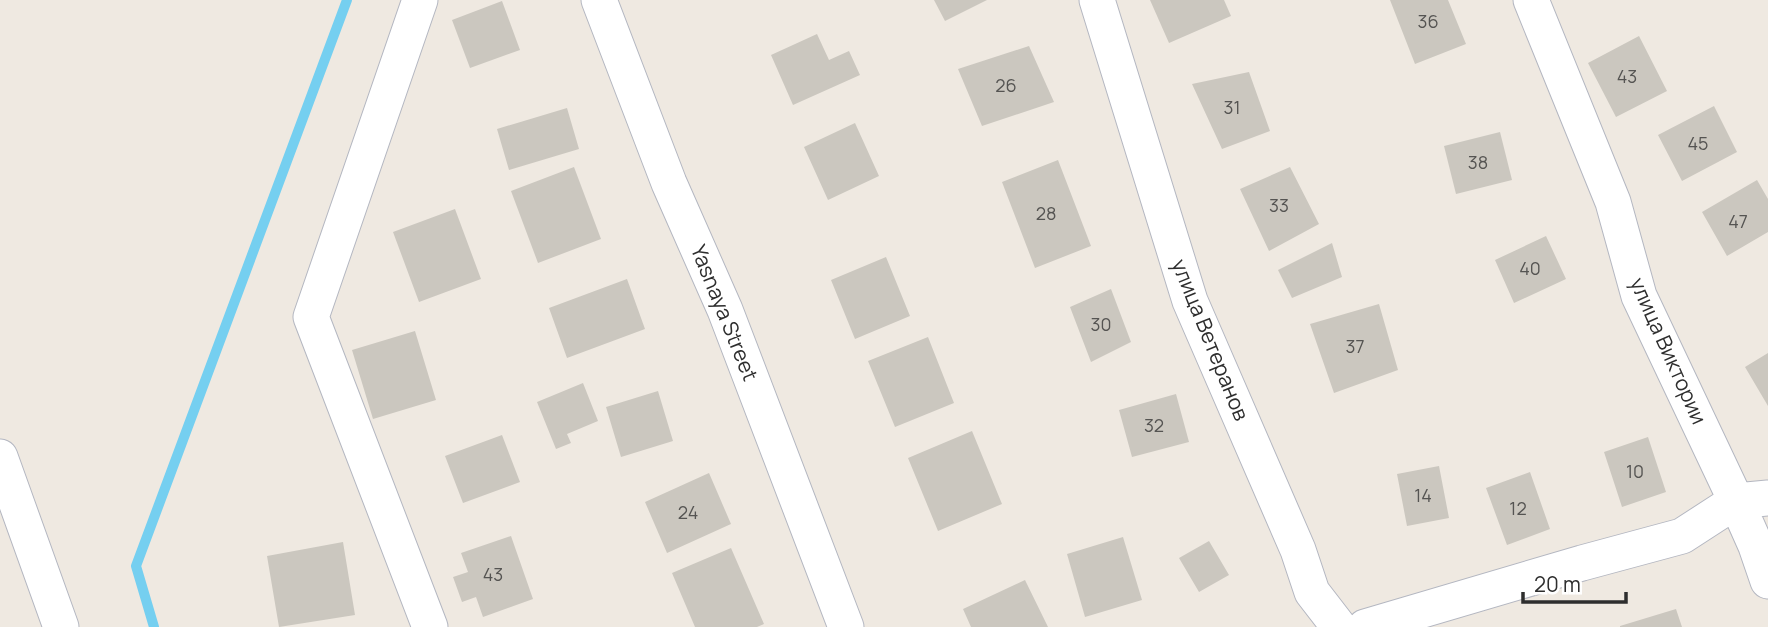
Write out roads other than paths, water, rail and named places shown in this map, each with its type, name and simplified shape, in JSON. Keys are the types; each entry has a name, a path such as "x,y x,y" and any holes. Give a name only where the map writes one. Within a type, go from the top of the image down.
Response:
{"street":[{"path":"420,0 311,317 430,627"},
{"name":"Yasnaya Street","path":"598,0 669,183 725,310 846,627"},
{"name":"улица Ветеранов","path":"1097,0 1190,301 1298,550 1312,592 1339,627"},
{"name":"улица Виктории","path":"1531,0 1613,202 1639,296 1752,499 1756,546 1768,581"},
{"path":"0,457 61,627"},
{"path":"1365,627 1682,536 1752,499"}],"waterway":[{"path":"154,627 136,566 347,0"}]}
